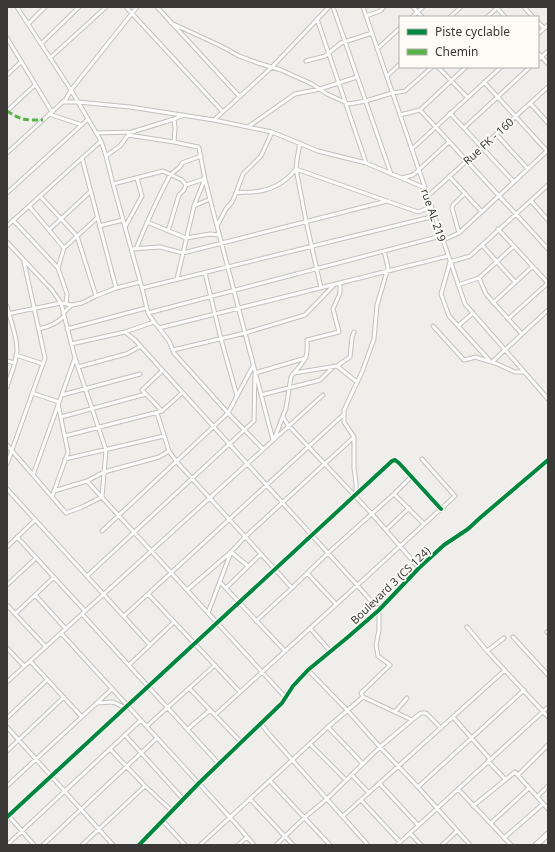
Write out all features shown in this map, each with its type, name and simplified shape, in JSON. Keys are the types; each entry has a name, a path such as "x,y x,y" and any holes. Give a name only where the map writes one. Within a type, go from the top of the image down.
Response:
{"main road":[{"path":"536,845 548,834"}],"street":[{"path":"17,7 71,90 101,141 148,313 169,341 174,353 263,449"},
{"path":"19,11 23,7"},
{"path":"28,24 45,7"},
{"path":"41,44 79,7"},
{"path":"50,58 106,7"},
{"path":"126,7 223,112"},
{"path":"7,153 66,99 71,90 137,7"},
{"path":"156,7 240,97"},
{"path":"214,120 272,67 329,7"},
{"path":"333,7 391,174"},
{"name":"rue AL 219","path":"362,7 465,304 548,399"},
{"path":"366,16 380,11 384,7"},
{"path":"413,7 421,16"},
{"path":"413,16 423,7"},
{"path":"451,16 461,7"},
{"path":"489,16 497,7 504,16"},
{"path":"524,7 532,16"},
{"path":"317,19 366,164"},
{"path":"171,23 239,56 272,67 312,84 349,104 406,90 431,68"},
{"path":"539,23 544,28"},
{"path":"539,33 548,25"},
{"path":"377,49 399,29"},
{"path":"306,61 325,56 341,43 372,33"},
{"path":"7,38 36,85 51,113 82,125"},
{"path":"541,57 548,51"},
{"path":"539,54 548,64"},
{"path":"7,75 21,62"},
{"path":"387,76 399,65"},
{"path":"439,68 467,97"},
{"path":"400,115 420,110 465,68"},
{"path":"412,149 435,126 500,68"},
{"path":"464,128 529,68"},
{"path":"248,127 295,94 320,89 357,77"},
{"path":"443,240 460,233 548,152 484,82"},
{"path":"7,111 36,85"},
{"name":"Rue FK - 160","path":"428,196 548,87"},
{"path":"544,90 548,94"},
{"path":"62,102 130,107 214,120 272,132 318,151 366,164 425,188"},
{"path":"530,103 548,123"},
{"path":"7,105 12,107"},
{"path":"420,110 515,214 546,245 548,250"},
{"path":"450,113 514,182"},
{"path":"96,132 132,132 184,115"},
{"path":"7,193 88,119"},
{"path":"174,119 174,142"},
{"path":"106,156 120,146 132,132"},
{"path":"217,226 232,202 243,174 260,156 272,132"},
{"path":"496,134 528,169"},
{"path":"128,136 174,142 198,146 200,148 204,180 274,439"},
{"path":"7,226 101,141"},
{"path":"401,178 413,176 449,142"},
{"path":"300,143 296,169 321,288"},
{"path":"136,249 170,174 181,167 182,164 201,156"},
{"path":"82,158 116,288"},
{"path":"236,193 258,191 280,185 291,176 296,169"},
{"path":"296,169 418,212 431,207"},
{"path":"113,184 163,171 182,180 186,185"},
{"path":"449,176 482,212"},
{"path":"125,227 142,196 137,178"},
{"path":"186,185 204,180"},
{"path":"177,279 194,206 204,180"},
{"path":"168,231 179,195 184,190 186,185"},
{"path":"491,361 449,316 442,294 450,262 470,256 548,185"},
{"path":"49,230 90,192"},
{"path":"460,233 452,205 465,193"},
{"path":"40,196 77,236 96,296"},
{"path":"194,206 210,199"},
{"path":"131,249 160,247 183,253 387,201"},
{"path":"531,201 546,215 548,220"},
{"path":"29,206 64,248"},
{"path":"142,288 435,216"},
{"path":"58,268 64,248 97,218"},
{"path":"13,220 58,268 67,294 66,304"},
{"path":"99,226 123,220"},
{"path":"147,222 186,238 210,234 219,235"},
{"path":"498,229 548,283 508,319"},
{"path":"148,313 441,236"},
{"path":"7,242 52,290 61,303 75,358 106,450 102,497"},
{"path":"482,245 515,282"},
{"path":"458,285 479,278 514,246"},
{"path":"354,496 357,486 354,469 354,437 345,425 343,415 374,339 378,305 388,265 384,251"},
{"path":"159,328 448,256"},
{"path":"7,464 45,358 24,260"},
{"path":"493,303 532,267"},
{"path":"204,273 237,396"},
{"path":"479,278 485,293 522,334"},
{"path":"8,314 61,303 72,305 82,303 116,288 140,282"},
{"path":"274,439 286,408 291,377 306,358 307,340 339,332 333,309 340,293 340,283"},
{"path":"173,350 245,333 304,315 336,284"},
{"path":"39,329 60,320 72,305"},
{"path":"7,306 8,314 15,333 17,350 15,363 7,387"},
{"path":"67,329 146,308"},
{"path":"491,361 548,310"},
{"path":"458,326 473,313"},
{"path":"71,344 125,332 154,322"},
{"path":"433,326 464,360 476,357 491,361 515,372 524,372"},
{"path":"125,332 213,426 378,610 379,630 376,645 378,656 390,665 361,693 363,697"},
{"path":"261,395 320,380 336,366 350,357 354,332"},
{"path":"78,367 126,354 139,347"},
{"path":"16,355 43,364"},
{"path":"33,475 75,358"},
{"path":"255,373 306,358"},
{"path":"7,361 15,363"},
{"path":"102,531 228,413 253,365"},
{"path":"294,373 336,366 357,382"},
{"path":"162,371 142,390 162,412"},
{"path":"87,576 254,421 255,373"},
{"path":"62,395 140,374"},
{"path":"32,393 59,403"},
{"path":"65,436 162,412 182,393"},
{"path":"61,417 146,394"},
{"path":"7,682 322,395"},
{"path":"52,497 68,452 59,403"},
{"path":"157,413 169,451 176,461 292,588"},
{"path":"124,616 343,415"},
{"path":"283,417 289,426 372,514 419,568"},
{"path":"65,459 164,436"},
{"path":"187,590 231,552 245,537 354,437"},
{"path":"7,445 66,513 102,497"},
{"path":"54,491 88,481 104,472 159,457 169,451"},
{"path":"215,715 455,496 422,459"},
{"name":"Boulevard 3 (CS 124)","path":"139,845 240,742 282,703 308,670 378,610 444,545 468,529 548,460"},
{"path":"34,845 7,816 240,603 392,461 398,461 441,509"},
{"path":"256,620 412,476"},
{"path":"88,481 286,698"},
{"path":"7,489 150,645"},
{"path":"394,494 424,524"},
{"path":"386,530 409,508"},
{"path":"7,547 35,520"},
{"path":"17,537 54,577 129,665 220,764"},
{"path":"231,552 248,566"},
{"path":"208,612 231,552"},
{"path":"226,588 261,554"},
{"path":"7,585 36,558"},
{"path":"307,573 336,604"},
{"path":"15,614 54,577"},
{"path":"220,582 285,650"},
{"path":"148,594 240,692"},
{"path":"35,595 66,629"},
{"path":"7,605 46,647"},
{"path":"129,665 174,622"},
{"path":"466,627 487,652 548,717"},
{"path":"310,628 330,651"},
{"path":"61,633 254,845"},
{"path":"513,636 548,675"},
{"path":"487,652 504,638"},
{"path":"7,648 24,666"},
{"path":"30,662 82,717"},
{"path":"146,726 215,665"},
{"path":"308,670 347,710 470,845"},
{"path":"343,816 505,670"},
{"path":"7,718 47,680"},
{"path":"189,688 240,742"},
{"path":"7,786 112,689"},
{"path":"418,787 524,690"},
{"path":"7,750 64,697"},
{"path":"200,845 328,727 363,697"},
{"path":"363,697 412,720"},
{"path":"396,712 407,698"},
{"path":"97,703 113,702 127,707"},
{"path":"361,800 398,844 548,707"},
{"path":"188,729 210,710"},
{"path":"276,845 305,817 327,799 380,747 421,713 424,713 441,728"},
{"path":"453,717 505,779"},
{"path":"7,845 141,720"},
{"path":"261,724 368,845"},
{"path":"7,727 113,845"},
{"path":"328,727 363,764"},
{"path":"125,735 183,799"},
{"path":"42,845 158,738"},
{"path":"310,744 346,780"},
{"path":"518,775 548,745"},
{"path":"110,749 145,786 172,811"},
{"path":"473,806 515,772 548,809"},
{"path":"352,775 369,793"},
{"path":"270,781 330,845"},
{"path":"380,783 418,825"},
{"path":"82,845 145,786"},
{"path":"537,797 548,786"},
{"path":"490,823 530,788"},
{"path":"458,789 511,845"},
{"path":"250,799 293,845"},
{"path":"504,838 543,804"},
{"path":"162,821 185,845"},
{"path":"442,845 457,831"},
{"path":"410,833 421,845"},
{"path":"238,845 247,837"}],"marked path":[{"path":"7,111 24,119 43,120"}],"cycle path":[{"path":"7,817 392,461 395,460 399,463 441,509"},
{"path":"139,845 199,783 282,703 293,686 308,670 379,610 419,568 444,545 468,529 548,460"}]}
